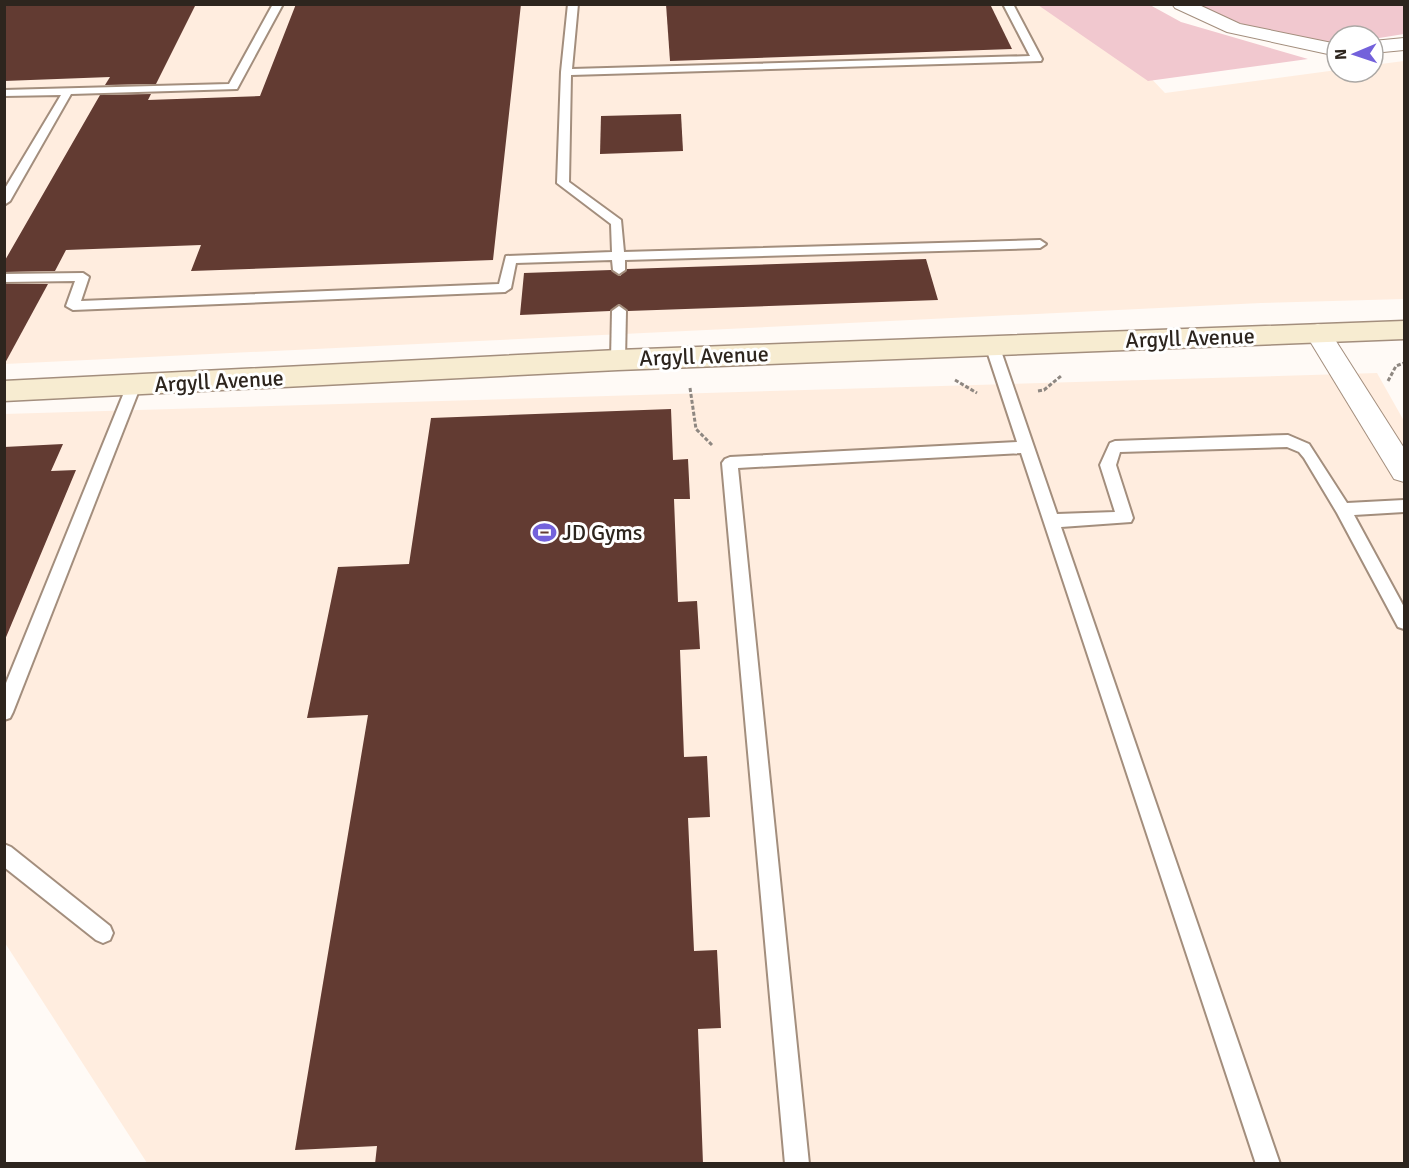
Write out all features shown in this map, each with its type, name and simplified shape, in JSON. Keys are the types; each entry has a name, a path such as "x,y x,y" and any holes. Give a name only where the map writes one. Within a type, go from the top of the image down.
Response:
{"street":[{"path":"1181,4 1234,28 1325,47"},
{"path":"1385,46 1404,44"},
{"name":"Argyll Avenue","path":"4,391 618,360 1404,330"},
{"path":"1318,333 1404,471"}],"lane":[{"path":"4,93 233,87 278,4"},
{"path":"573,4 566,72 563,183 617,223 619,270"},
{"path":"566,72 1037,58 1008,4"},
{"path":"4,201 68,91"},
{"path":"4,278 83,277 73,306 505,288 510,259 1040,244"},
{"path":"618,360 619,311"},
{"path":"992,345 1268,1164"},
{"path":"4,712 134,385"},
{"path":"1052,521 1125,518 1108,465 1115,447 1288,441 1304,448 1308,454 1343,509 1404,622"},
{"path":"797,1164 730,463 1027,447"},
{"path":"1343,509 1404,507"},
{"path":"4,854 103,933"}],"path":[{"path":"690,386 696,429 730,463"}],"shaded area":[{"path":"1080,4 1165,93 1325,72 1325,84 1385,84 1385,63 1404,61 1404,299 1261,303 5,364 4,5"},
{"path":"1038,5 1150,5 1181,22 1308,59 1148,81"},
{"path":"1191,5 1404,5 1404,34 1385,37 1385,24 1325,24 1325,42 1251,27"},
{"path":"1377,373 1404,421 1404,1163 147,1163 5,943 4,414"}],"building":[{"path":"4,4 196,4 156,84 105,85 110,77 4,81"},
{"path":"296,4 521,4 493,260 191,271 201,245 66,250 55,271 4,272 4,262 100,95 151,94 148,100 260,96"},
{"path":"666,4 990,4 1012,49 670,61"},
{"path":"681,114 683,151 600,154 601,116"},
{"path":"926,259 938,300 628,311 619,304 610,311 520,315 524,273 611,270 620,276 627,269"},
{"path":"4,284 48,284 4,365"},
{"path":"671,409 673,460 688,459 690,499 674,499 678,602 697,601 700,649 680,650 684,757 707,756 710,817 688,818 694,951 717,950 721,1028 698,1029 703,1164 375,1164 377,1146 295,1150 368,715 307,718 338,567 409,564 431,418"},
{"path":"63,444 51,471 76,470 4,642 4,447"}],"place":[{"name":"JD Gyms","path":"544,532"}]}
